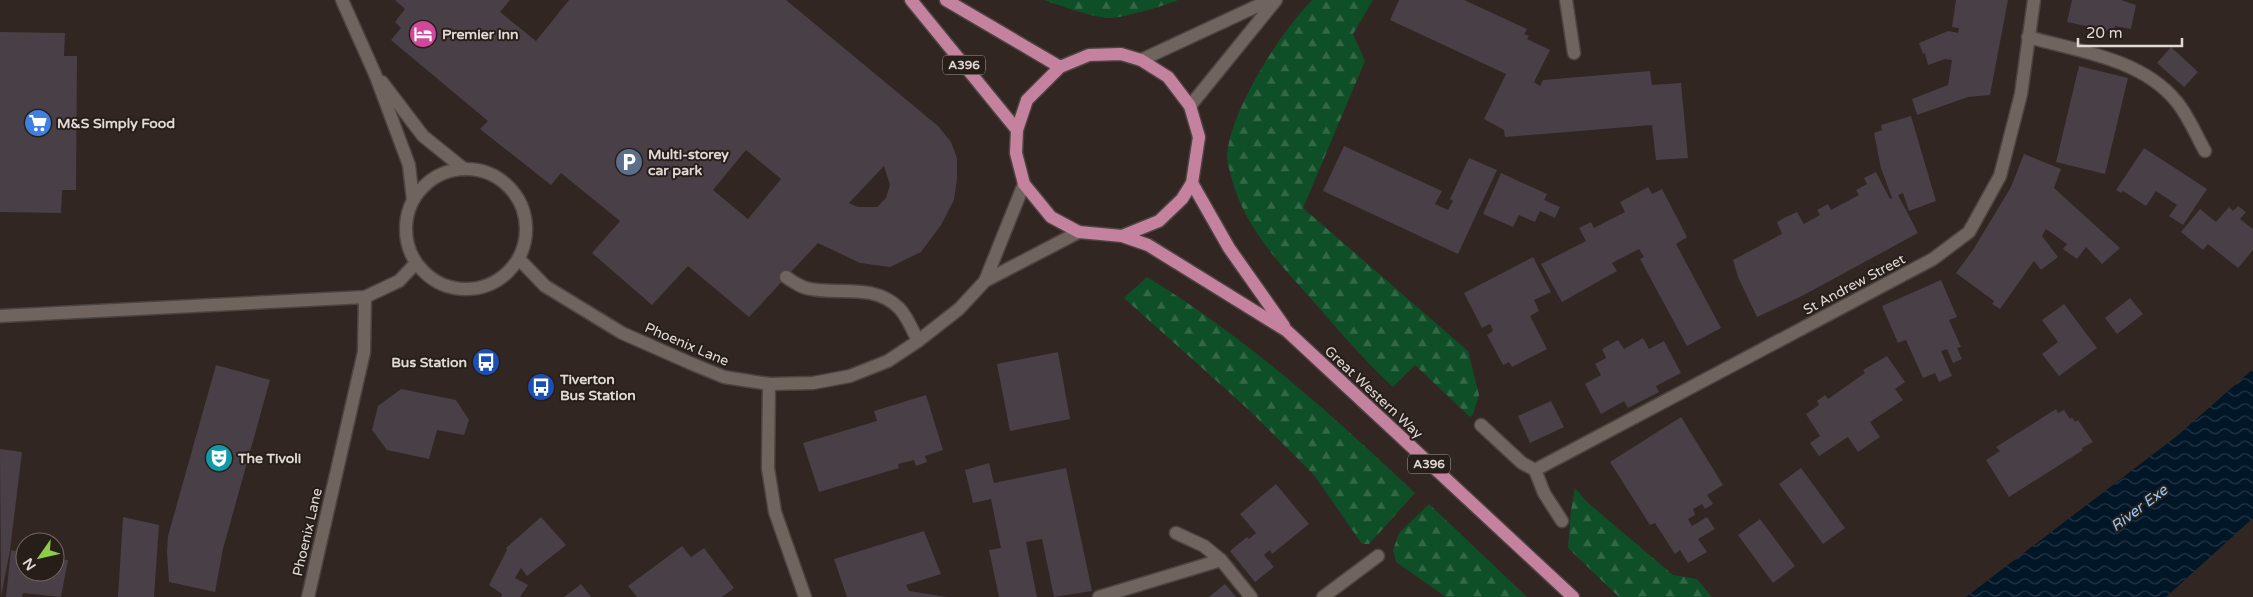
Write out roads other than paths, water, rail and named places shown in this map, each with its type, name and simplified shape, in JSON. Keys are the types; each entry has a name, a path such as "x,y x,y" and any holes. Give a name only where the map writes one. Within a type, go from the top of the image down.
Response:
{"main road":[{"name":"A396","path":"911,0 1017,130"},
{"path":"946,0 1060,67"},
{"name":"A396","path":"1122,236 1159,221 1182,199 1192,183 1199,137 1190,106 1168,77 1141,60 1121,54 1089,55 1060,67 1027,100 1017,130 1016,153 1024,184 1051,217 1079,232 1122,236 1148,245 1287,331"},
{"name":"A396","path":"1192,183 1229,248 1287,331"},
{"name":"Great Western Way","path":"1287,331 1572,597"}],"street":[{"path":"342,0 375,74 409,165 413,200"},
{"path":"1141,60 1270,0"},
{"path":"1190,106 1276,0"},
{"path":"1566,0 1574,53"},
{"name":"St Andrew Street","path":"1535,470 1933,259 1969,232 2000,176 2021,94 2034,0"},
{"path":"2028,37 2128,65 2151,77 2176,101 2205,151"},
{"path":"375,74 423,136 464,169"},
{"path":"464,169 482,170 498,178 513,190 522,205 527,223 526,242 520,259 509,272 495,282 479,288 461,290 444,285 428,276 416,263 409,248 406,232 407,215 413,200 426,184 444,173 464,169"},
{"name":"Phoenix Lane","path":"986,281 1024,184"},
{"name":"Phoenix Lane","path":"520,259 545,286 622,333 724,377 769,384 813,383 850,376 888,361 918,341 959,309 986,281 1079,232"},
{"path":"0,316 365,297 399,281 416,263"},
{"path":"786,277 803,288 855,290 888,299 900,309 918,341"},
{"name":"Phoenix Lane","path":"308,597 364,352 365,297"},
{"path":"769,384 768,468 774,503 788,554 805,597"},
{"path":"1481,425 1522,463 1535,470 1544,493 1562,521"},
{"path":"1176,533 1204,546 1221,560 1252,597"},
{"path":"1323,597 1378,556"},
{"path":"1099,597 1221,560"}],"water":[{"name":"River Exe","path":"2253,369 2253,518 2166,597 1966,597 2177,436"}],"place":[{"name":"Premier Inn","path":"423,34"},
{"name":"M&S Simply Food","path":"38,123"},
{"name":"Multi-storey car park","path":"629,162"},
{"name":"Bus Station","path":"486,362"},
{"name":"Tiverton Bus Station","path":"541,387"},
{"name":"The Tivoli","path":"219,458"}]}
